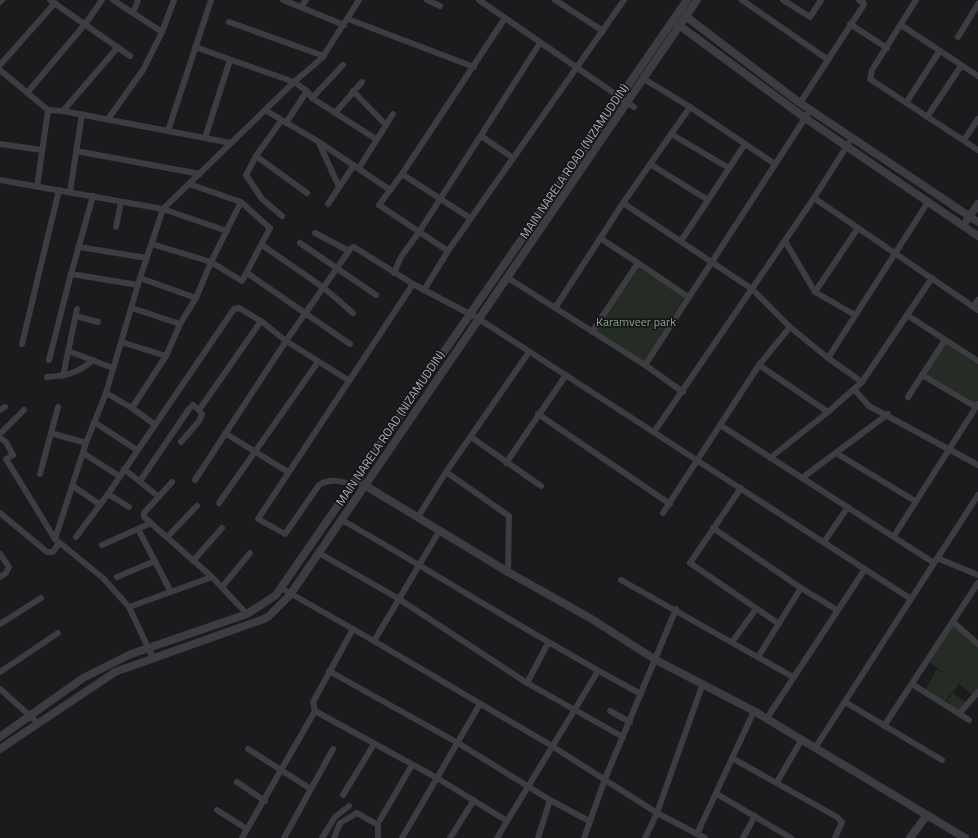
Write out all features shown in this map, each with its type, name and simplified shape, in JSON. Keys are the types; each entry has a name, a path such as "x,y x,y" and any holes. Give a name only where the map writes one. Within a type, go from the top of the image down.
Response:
{"street":[{"path":"27,93 86,23 102,0"},
{"path":"113,0 162,32"},
{"path":"133,13 138,0"},
{"path":"108,119 143,70 162,32 174,0"},
{"path":"168,131 212,0"},
{"path":"283,0 474,67"},
{"path":"301,7 306,0"},
{"path":"0,513 47,552 53,552 86,444 106,394 140,278 163,209 294,82 324,56 360,0"},
{"path":"427,0 440,6"},
{"path":"479,0 631,105"},
{"path":"555,0 603,31"},
{"path":"424,290 470,218 624,0"},
{"name":"MAIN NARELA ROAD (NIZAMUDDIN)","path":"0,749 115,672 264,619 290,595 479,319 631,105 644,79 683,14 687,0"},
{"name":"MAIN NARELA ROAD (NIZAMUDDIN)","path":"683,14 698,0"},
{"path":"742,0 827,59"},
{"path":"783,0 810,17 821,0"},
{"path":"800,103 864,3 860,0"},
{"path":"916,0 872,70 870,79 978,150"},
{"path":"0,65 53,2 86,23 130,56"},
{"path":"958,36 977,2"},
{"path":"677,24 846,147 964,225 975,234 978,223 969,216 800,103 683,14"},
{"path":"448,251 379,205 402,174 505,18"},
{"path":"229,22 324,56"},
{"name":"MAIN NARELA ROAD (NIZAMUDDIN)","path":"0,737 83,678 131,654 248,614 276,595 355,483 620,98 677,24"},
{"path":"850,24 887,48"},
{"path":"901,25 939,52 978,76"},
{"path":"394,273 401,256 440,200 540,43"},
{"path":"63,111 118,47"},
{"path":"195,47 294,82 307,90 312,98 376,139"},
{"path":"906,103 939,52"},
{"path":"205,138 230,60"},
{"path":"312,98 343,65"},
{"path":"927,117 961,66"},
{"path":"0,70 48,110 82,114 231,143"},
{"path":"644,79 690,107 775,164"},
{"path":"334,113 353,90 362,82"},
{"path":"282,216 262,199 246,175 256,156 307,90"},
{"path":"353,90 386,125"},
{"path":"555,308 623,203 690,107"},
{"path":"37,186 48,110"},
{"path":"265,110 319,142 390,190"},
{"path":"645,364 688,296 811,110"},
{"path":"70,192 82,114"},
{"path":"328,204 393,114"},
{"path":"964,140 978,118"},
{"path":"672,134 729,168"},
{"path":"481,136 512,158"},
{"path":"654,432 814,198 852,138"},
{"path":"319,142 339,187"},
{"path":"0,144 42,150"},
{"path":"681,241 745,144"},
{"path":"76,151 200,174"},
{"path":"256,156 307,193"},
{"path":"650,164 708,200"},
{"path":"402,174 470,218"},
{"path":"0,180 163,209 227,231"},
{"path":"152,244 211,262 242,281 247,273 270,228 241,202 189,184"},
{"path":"22,344 59,190"},
{"path":"49,360 93,196"},
{"path":"814,198 976,308 978,300"},
{"path":"116,227 121,202"},
{"path":"132,408 166,356 180,324 196,298 211,262 241,202"},
{"path":"828,358 928,202"},
{"path":"623,203 752,289 790,327 828,358 862,382"},
{"path":"964,225 978,204"},
{"path":"815,292 858,228"},
{"path":"315,233 349,251"},
{"path":"600,238 688,296"},
{"path":"785,241 815,292 855,316"},
{"path":"300,243 376,295"},
{"path":"262,245 324,288 354,313"},
{"path":"79,247 147,258"},
{"path":"195,480 286,341 324,288 337,267 349,251 354,247 413,284 479,319 911,599"},
{"path":"592,332 638,263"},
{"path":"247,273 350,344"},
{"path":"71,274 138,285"},
{"path":"140,278 196,298"},
{"path":"508,278 645,364 682,392"},
{"path":"770,458 828,412 862,382 932,278"},
{"path":"413,284 348,380 258,519 285,534 319,485 327,480 339,480 365,485 508,572 590,618 656,660 754,710 965,838"},
{"path":"132,308 180,324"},
{"path":"76,537 99,504 108,494 154,424 234,309 239,308 261,321 286,341 348,380"},
{"path":"63,376 77,309"},
{"path":"907,315 978,361"},
{"path":"76,316 98,322"},
{"path":"199,410 261,321"},
{"path":"663,513 759,365 790,327"},
{"path":"908,397 945,340"},
{"path":"121,342 166,356"},
{"path":"68,351 114,368"},
{"path":"418,517 446,472 529,352"},
{"path":"47,377 63,376 83,369 92,360"},
{"path":"219,503 318,362"},
{"path":"759,365 828,412"},
{"path":"506,463 566,375"},
{"path":"894,536 915,501 951,450 977,406 922,375"},
{"path":"854,389 870,406 888,414 978,465"},
{"path":"106,394 132,408 154,424"},
{"path":"140,481 193,405 202,414 199,421 181,442"},
{"path":"40,474 58,407"},
{"path":"0,434 24,410"},
{"path":"538,414 670,504"},
{"path":"802,478 888,414"},
{"path":"94,422 137,450"},
{"path":"720,424 770,458 935,561 978,575"},
{"path":"51,433 86,444"},
{"path":"225,433 255,450 288,472"},
{"path":"471,437 506,463 541,486"},
{"path":"0,438 6,442 13,455 6,459 57,541 103,578 129,607 153,658"},
{"path":"83,453 119,476"},
{"path":"836,453 915,501"},
{"path":"124,469 159,497"},
{"path":"446,472 509,516 508,572"},
{"path":"172,482 144,513 144,517 222,586 248,614"},
{"path":"73,486 99,504"},
{"path":"741,488 690,563 779,624"},
{"path":"108,494 128,507"},
{"path":"815,748 978,495"},
{"path":"167,537 197,506"},
{"path":"824,542 848,507"},
{"path":"342,520 420,564 548,643 641,694"},
{"path":"102,545 151,523"},
{"path":"193,561 222,528"},
{"path":"713,528 801,588 837,610"},
{"path":"138,529 171,592"},
{"path":"374,641 440,530"},
{"path":"222,586 250,553"},
{"path":"319,553 399,600 526,683 623,737"},
{"path":"0,554 9,567 6,573 0,577"},
{"path":"117,577 155,561"},
{"path":"767,718 865,569"},
{"path":"129,607 212,577"},
{"path":"621,580 676,609 793,677"},
{"path":"884,726 978,583"},
{"path":"281,588 290,595 374,641 552,746 606,779 657,813 705,838"},
{"path":"758,657 801,588"},
{"path":"0,624 41,598"},
{"path":"584,838 589,820 676,609"},
{"path":"732,642 756,609"},
{"path":"953,622 978,644"},
{"path":"242,838 265,801 315,711 313,702 353,629"},
{"path":"0,672 58,633"},
{"path":"526,683 548,643"},
{"path":"329,671 458,743 550,800 589,820"},
{"path":"497,838 573,710 598,671"},
{"path":"645,838 657,813 703,683"},
{"path":"912,684 968,720"},
{"path":"0,689 38,723"},
{"path":"959,714 978,692"},
{"path":"845,702 942,760"},
{"path":"402,838 480,704"},
{"path":"697,834 717,794 754,710"},
{"path":"315,711 437,778 507,821"},
{"path":"610,711 630,722"},
{"path":"777,782 802,739"},
{"path":"343,795 374,744"},
{"path":"248,749 312,789"},
{"path":"284,838 333,749"},
{"path":"732,758 837,817 842,822 835,838"},
{"path":"380,820 412,765"},
{"path":"237,782 265,801"},
{"path":"717,794 791,838"},
{"path":"450,838 474,800"},
{"path":"538,838 550,800"},
{"path":"322,838 335,817 349,806"},
{"path":"217,810 247,829"},
{"path":"342,838 335,836 340,823 357,813 378,825 378,838"},
{"path":"910,838 927,815"},
{"path":"743,838 755,816"}],"green space":[{"name":"Karamveer park","path":"639,268 684,298 644,361 596,331"},
{"path":"946,344 978,365 978,400 975,404 926,375"},
{"path":"953,625 978,646 978,691 973,695 959,684 944,703 925,690 937,669 945,674 930,662"},
{"path":"953,693 968,704 959,714 944,705"}]}
